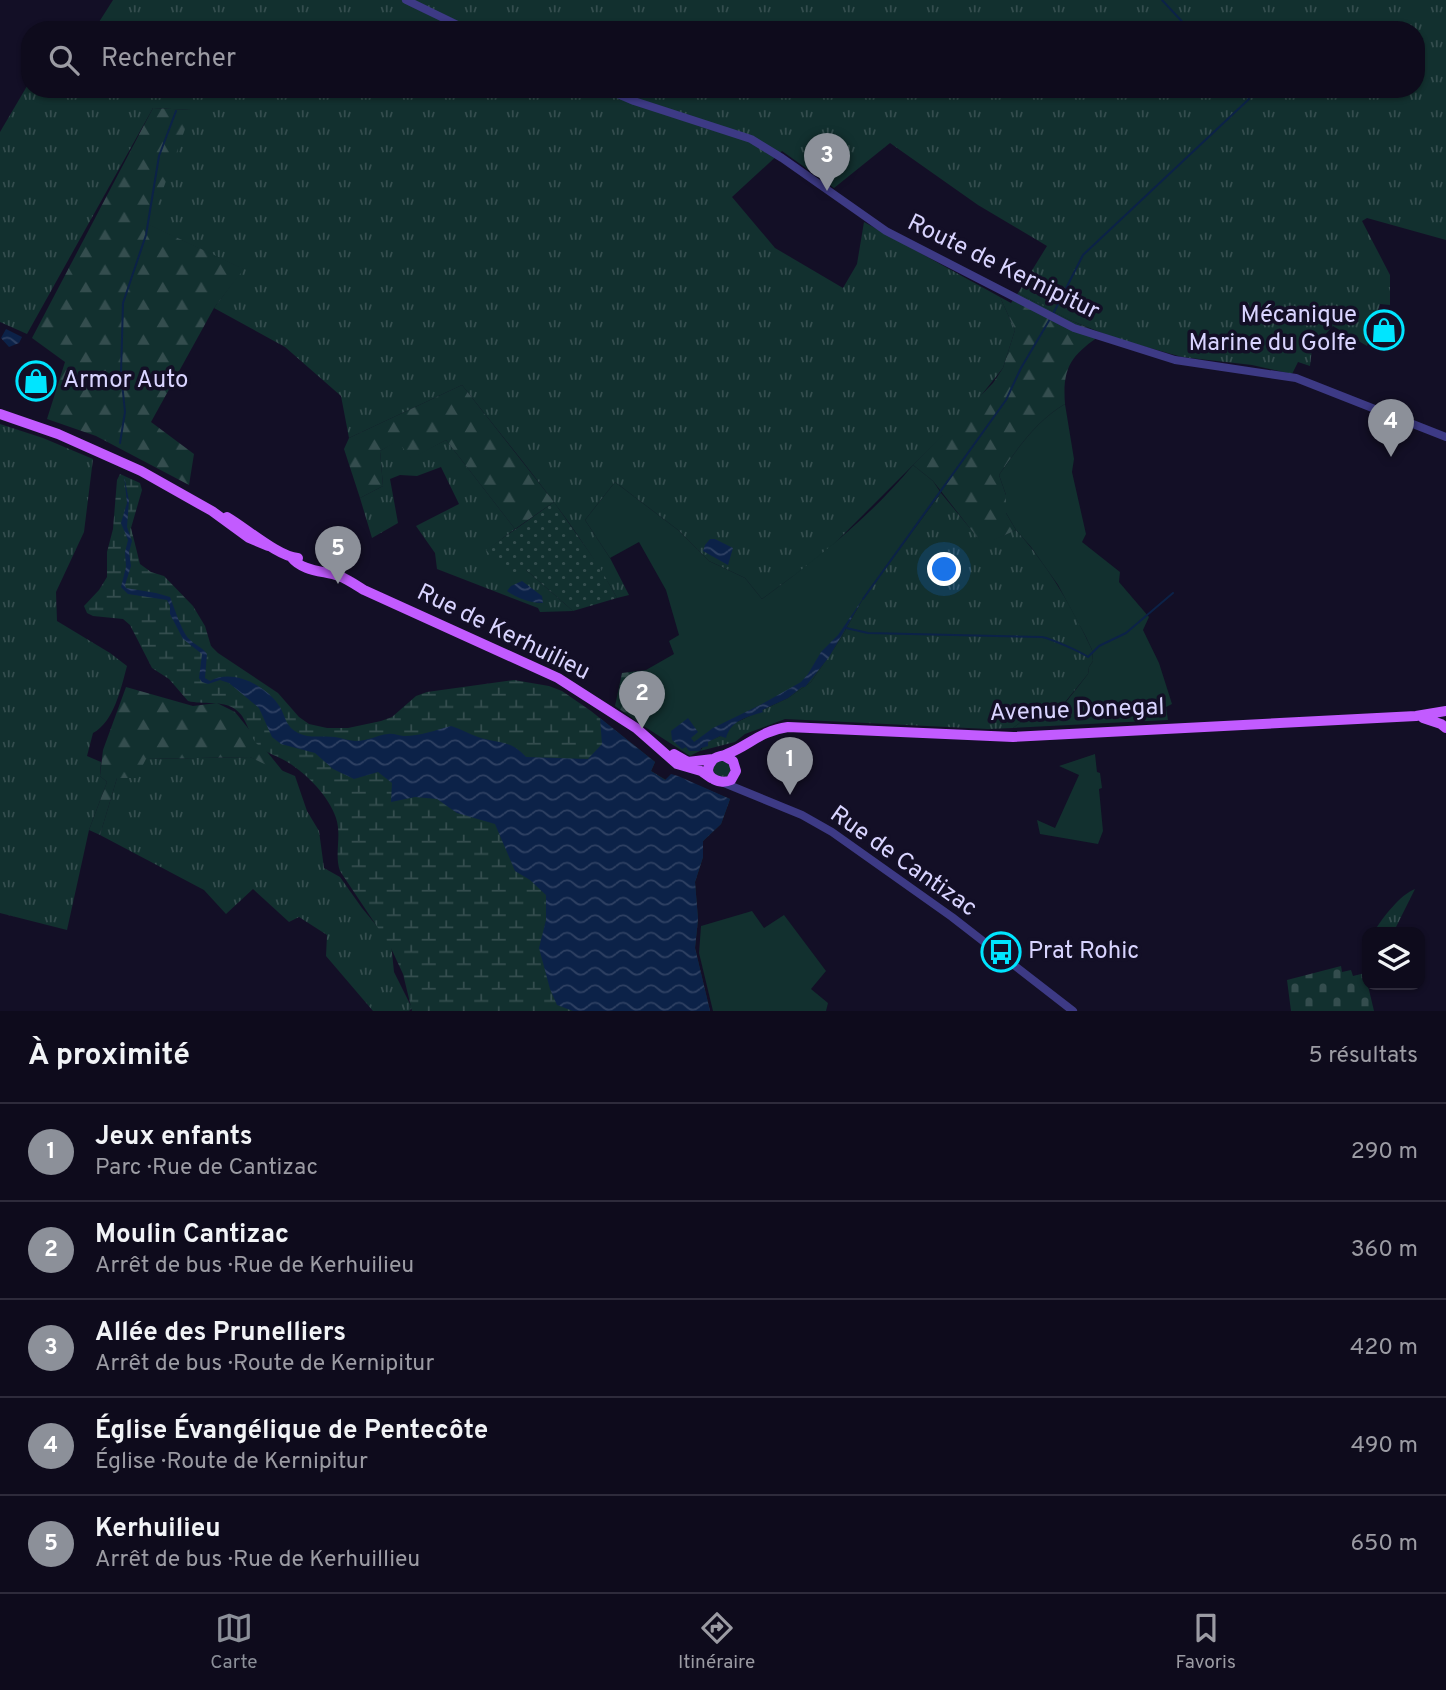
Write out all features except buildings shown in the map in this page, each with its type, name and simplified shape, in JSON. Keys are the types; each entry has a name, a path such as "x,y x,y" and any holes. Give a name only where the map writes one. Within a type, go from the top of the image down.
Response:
{"main road":[{"name":"Rue de Kerhuilieu","path":"0,414 58,434 130,466 212,511 249,538 307,568 330,575 347,585 364,590 558,678 626,722 677,764 697,770 716,781"},
{"name":"Avenue Donegal","path":"718,757 760,735 788,727 1013,737 1416,716 1446,711"},
{"name":"Avenue Donegal","path":"1416,716 1431,720 1446,729"},
{"name":"Rue de Kerhuilieu","path":"655,744 688,762 718,757"},
{"path":"735,769 733,761 718,757 709,766 716,781 731,780 745,745"}],"street":[{"path":"406,0 449,21"},
{"name":"Route de Kernipitur","path":"632,98 751,139 886,231 1074,328 1175,360 1296,378 1446,437"},
{"path":"735,769 746,791"},
{"name":"Rue de Cantizac","path":"716,781 802,815 832,832 952,917 1073,1011"}],"green space":[{"path":"113,0 1446,0 1446,240 1367,218 1362,221 1390,275 1390,305 1380,304 1367,346 1333,326 1312,349 1310,366 1298,362 1292,374 1252,365 1182,357 1114,338 1070,320 1018,293 1047,246 978,205 890,143 834,188 782,151 732,197 775,248 843,288 857,264 864,222 1000,297 1015,330 1003,368 975,403 826,552 762,599 745,578 709,561 678,530 615,482 585,520 610,558 629,595 617,598 563,515 462,385 349,438 341,396 285,347 214,308 243,269 149,225 191,110 153,108 27,334 0,322 0,132 21,96 1425,98 1425,21 100,21"},
{"path":"153,108 192,110 150,225 244,269 214,308 151,422 194,454 189,485 96,436 47,419 65,362 32,338"},
{"path":"1018,293 1102,334 1083,348 1071,363 1065,380 1065,404 1020,445 999,475 1006,495 1006,513 1016,530 983,545 933,481 913,465 993,383 1003,368 1015,330 1000,297 1011,303"},
{"path":"462,385 554,502 515,529 446,440 411,459 398,441 380,451 383,486 360,498 344,449 349,438"},
{"path":"1065,404 1074,459 1072,472 1086,534 1082,542 1120,572 1119,582 1149,617 1143,630 1159,663 1172,704 1166,707 1168,720 1013,728 1021,722 1062,707 1088,674 1093,661 1092,650 1058,585 1006,513 1006,495 999,475 1020,445"},
{"path":"0,424 93,459 84,532 56,592 57,621 127,666 116,704 106,721 93,733 87,756 101,762 100,776 107,782 89,830 67,930 0,913"},
{"path":"398,440 411,458 446,440 515,529 487,550 526,570 573,611 540,612 538,608 437,569 435,553 416,526 459,504 441,467 417,476 400,475 390,479 398,523 372,538 360,498 383,486 380,451"},
{"path":"913,465 933,481 941,493 864,597 841,638 811,682 788,698 762,710 763,712 740,720 728,732 726,738 720,736 708,742 708,746 690,756 642,725 648,680 646,670 674,654 669,641 679,635 666,590 639,542 610,558 585,520 615,482 678,530 709,561 745,578 762,599 842,537"},
{"path":"120,474 140,483 142,490 131,528 140,564 151,572 164,576 193,606 205,626 211,646 218,653 278,693 299,717 309,724 327,728 348,728 381,721 392,717 416,696 427,692 514,680 549,686 562,691 591,711 655,762 651,771 666,780 673,775 730,799 721,824 703,841 703,857 695,882 698,919 695,948 710,1011 640,1011 618,936 634,906 630,898 614,885 610,872 611,836 606,831 595,828 563,831 551,815 517,794 492,784 480,760 466,748 461,749 448,765 434,773 417,765 399,745 371,761 352,764 336,743 322,740 312,744 288,735 270,701 248,687 246,690 269,705 281,736 299,744 333,747 350,767 370,765 398,750 404,753 418,773 435,777 469,754 478,763 484,780 492,790 513,796 522,806 545,817 563,837 584,837 598,831 609,838 603,863 610,888 631,904 610,945 614,974 628,1011 412,1011 403,974 390,946 340,871 338,825 321,792 298,769 258,745 243,717 235,709 230,706 188,701 169,679 152,668 130,625 123,619 87,613 84,606 107,577 107,552 113,529 117,480"},
{"path":"941,493 983,544 1016,530 1049,572 1068,603 1092,650 1093,661 1088,674 1061,707 1021,722 1013,728 785,719 745,734 735,742 700,751 707,742 727,733 733,724 788,698 811,682 841,638 864,597"},
{"path":"554,502 599,566 617,598 573,611 526,570 510,576 486,550"},
{"path":"646,670 648,680 642,725 615,706 622,673"},
{"path":"126,687 193,706 217,703 235,712 285,774 250,757 146,759 136,778 117,778 100,835 89,830 107,782 100,776 103,750"},
{"path":"1095,754 1102,788 1099,789 1103,831 1098,844 1040,834 1037,820 1055,828 1079,775 1059,766"},
{"path":"250,757 295,776 307,811 319,831 324,868 340,877 391,943 394,972 412,1008 409,1011 373,1011 326,956 327,935 299,917 289,922 253,889 226,914 204,890 100,835 117,778 146,759"},
{"path":"722,760 728,763 731,769 728,775 722,778 716,775 713,769 716,763"},
{"path":"1415,889 1396,927 1377,927 1392,907"},
{"path":"752,911 764,928 784,915 826,971 811,989 828,1003 826,1011 713,1011 699,953 701,926"},
{"path":"1341,966 1342,972 1351,970 1353,976 1362,974 1362,990 1369,990 1374,1011 1291,1011 1287,980"}],"water":[{"path":"6,329 22,337 19,343 9,347 1,338"},
{"path":"124,475 129,501 127,527 132,541 129,552 131,566 126,588 170,597 186,636 207,654 205,678 210,681 239,678 258,686 274,699 294,731 307,736 330,736 356,741 388,734 416,735 451,726 515,747 526,757 588,759 602,744 600,718 655,762 651,771 665,780 671,774 678,776 730,799 721,824 703,841 703,857 695,882 698,919 695,948 710,1011 573,1011 557,1005 539,948 546,920 546,895 515,871 495,824 457,813 437,799 415,797 391,802 392,783 378,772 354,779 333,769 315,753 281,744 272,737 259,708 229,683 220,680 208,684 202,682 199,678 202,654 183,639 170,614 167,600 128,594 121,587 128,540 121,523 127,503"},
{"path":"710,539 733,548 728,565 703,551"},
{"path":"522,581 542,596 543,603 524,600 507,591"},
{"path":"864,597 829,657 805,687 762,710 763,712 740,720 728,732 726,738 720,736 708,742 708,746 700,751 689,751 686,747 682,749 672,740 671,731 688,718 698,732 691,738 694,742 713,728 801,682"}],"waterway":[{"path":"1162,0 1182,21"},
{"path":"1053,314 1083,255 1248,98"},
{"path":"120,443 125,412 121,373 123,303 146,235 159,156 176,111"},
{"path":"863,599 1006,400 1050,319"},
{"path":"846,628 868,633 1042,637 1088,657 1099,646 1126,633 1173,593"}],"place":[{"name":"Allée des Prunelliers","path":"827,191"},
{"name":"Mécanique Marine du Golfe","path":"1384,330"},
{"name":"Armor Auto","path":"36,381"},
{"name":"Église Évangélique de Pentecôte","path":"1391,457"},
{"name":"Kerhuilieu","path":"338,584"},
{"name":"Moulin Cantizac","path":"642,729"},
{"name":"Jeux enfants","path":"790,795"},
{"name":"Prat Rohic","path":"1001,952"}]}
